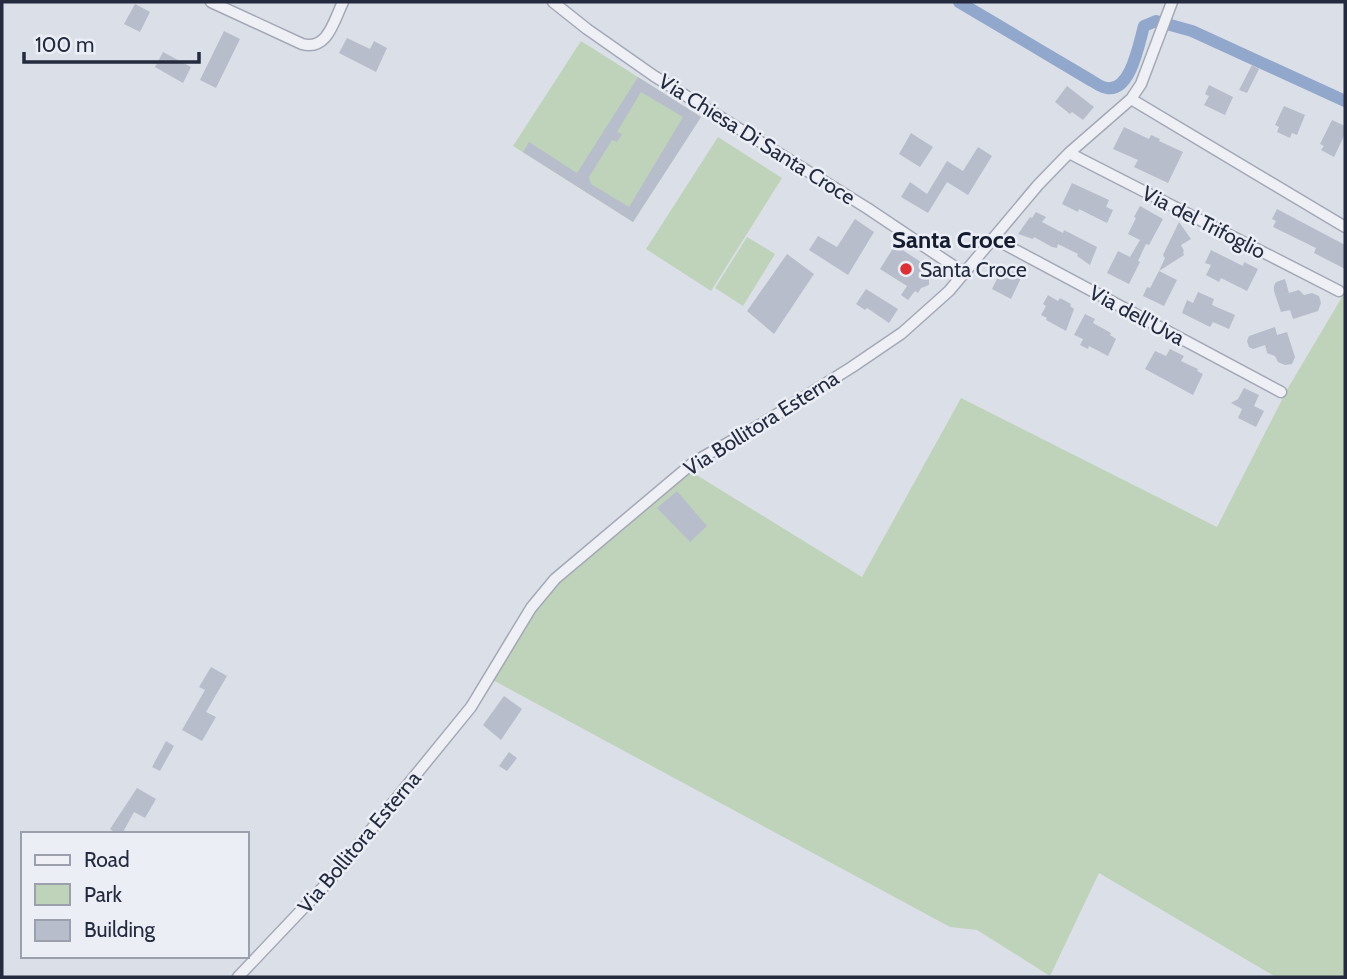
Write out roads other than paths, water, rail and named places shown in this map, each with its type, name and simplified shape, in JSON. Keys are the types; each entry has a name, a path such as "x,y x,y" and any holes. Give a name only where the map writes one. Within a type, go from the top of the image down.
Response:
{"street":[{"path":"211,2 302,44 312,46 323,42 343,2"},
{"name":"Via Chiesa Di Santa Croce","path":"553,2 654,76 867,208 964,273"},
{"name":"Via Bollitora Esterna","path":"238,977 330,880 471,707 531,608 555,579 694,461 760,425 902,333 948,291 1038,185 1069,153 1131,99 1141,84 1171,4"},
{"path":"1131,99 1345,227"},
{"name":"Via del Trifoglio","path":"1069,153 1339,292"},
{"name":"Via dell'Uva","path":"993,238 1281,392"}],"waterway":[{"path":"959,2 1105,88 1115,87 1128,75 1144,26 1156,21 1192,31 1345,101"}],"place":[{"name":"Santa Croce","path":"906,269"}],"district":[{"name":"Santa Croce","path":"954,239"}]}
